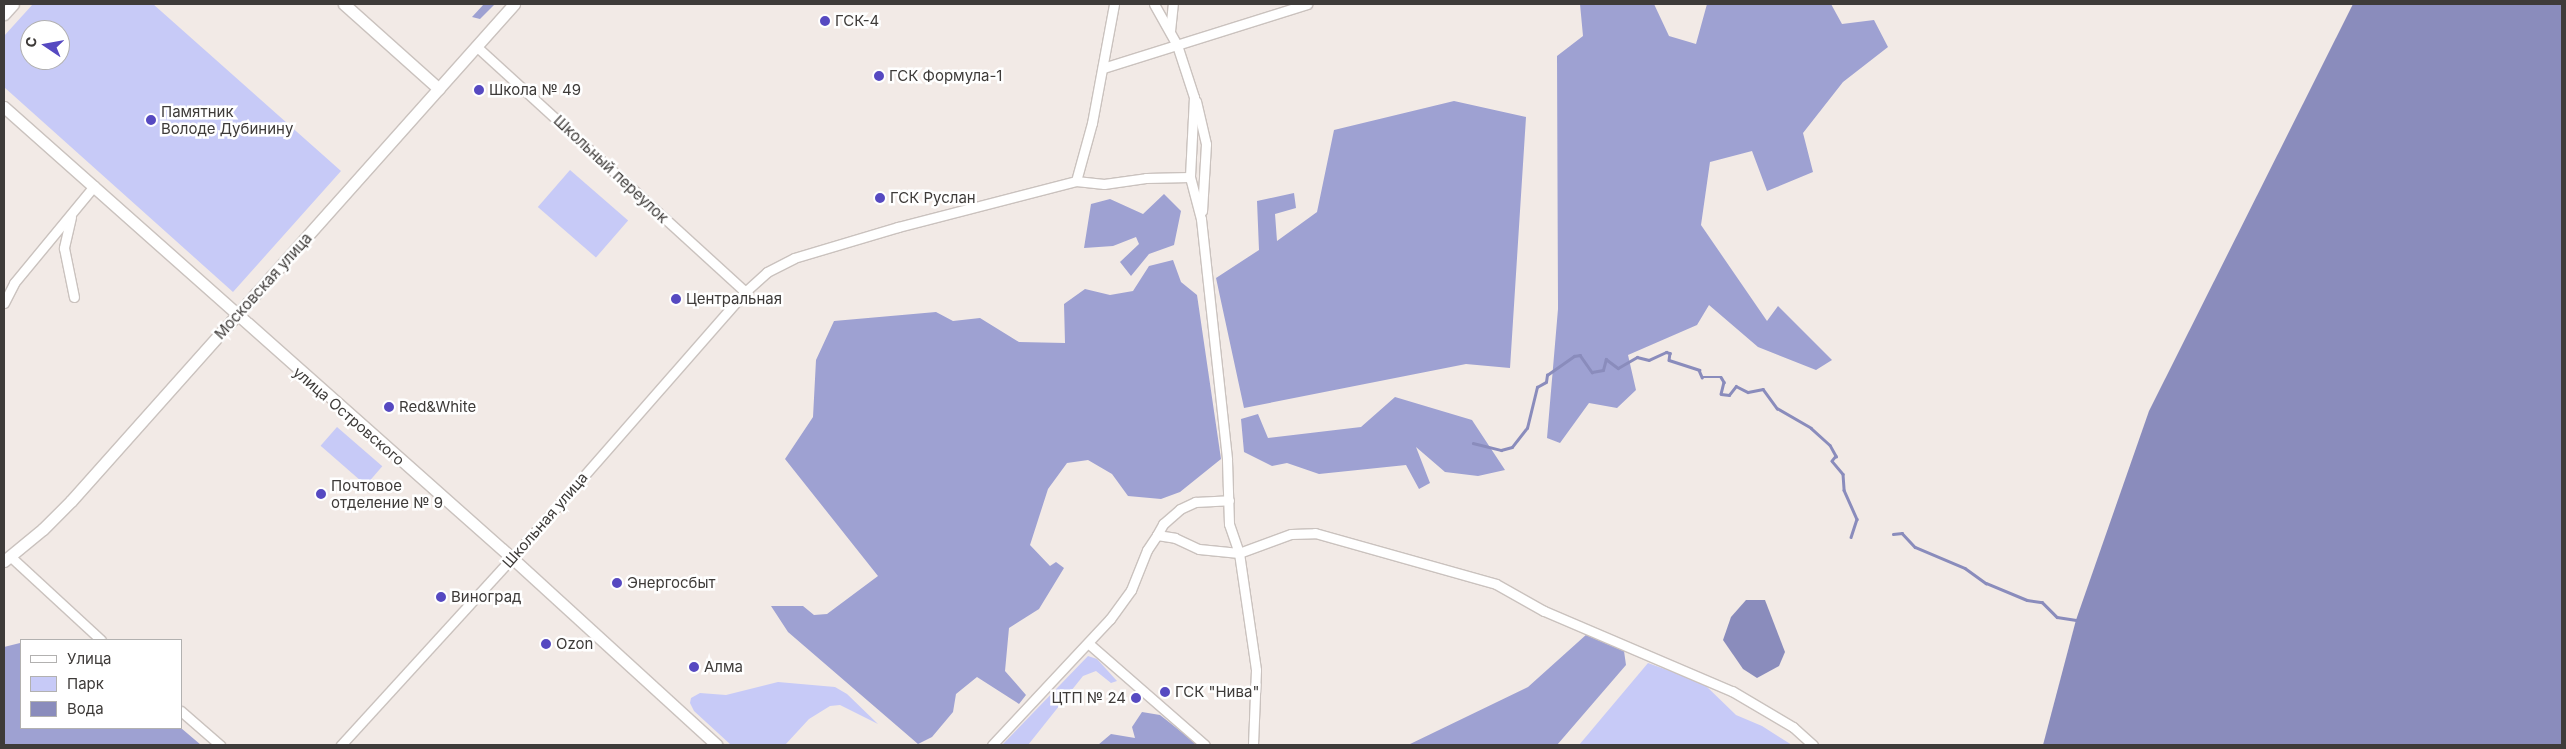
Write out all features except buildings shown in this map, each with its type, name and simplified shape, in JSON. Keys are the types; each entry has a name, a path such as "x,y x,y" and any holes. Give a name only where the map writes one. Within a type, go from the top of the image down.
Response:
{"main road":[{"path":"4,14 13,4"},
{"path":"344,4 439,89"},
{"name":"Московская улица","path":"7,559 71,501 514,4"},
{"name":"улица Островского","path":"4,107 236,315 512,558 717,745"}],"street":[{"path":"1076,182 1103,68 1114,4"},
{"path":"1154,4 1177,45 1194,97 1206,144 1201,219"},
{"path":"1170,31 1173,4"},
{"path":"1103,68 1307,4"},
{"name":"Школьный переулок","path":"476,46 745,292"},
{"path":"1194,97 1190,178 1201,219 1227,460 1230,524 1239,553 1256,670 1252,745"},
{"name":"Школьная улица","path":"341,745 512,558 745,292 768,272 794,258 935,216 1076,182 1104,184 1146,178 1190,178"},
{"path":"4,303 14,283 94,186"},
{"path":"72,213 64,248 74,297"},
{"path":"992,745 1088,644 1131,590 1147,550 1163,524 1180,508 1195,502 1229,500"},
{"path":"1157,535 1175,538 1199,550 1239,553 1291,534 1315,533 1496,584 1544,611 1732,692 1793,727 1813,745"},
{"path":"7,559 100,639"},
{"path":"1088,644 1205,745"},
{"path":"182,712 220,745"}],"green space":[{"path":"33,4 153,4 341,171 233,292 4,87 4,36"},
{"path":"570,170 628,221 596,257 538,207"},
{"path":"337,427 382,466 366,485 321,446"},
{"path":"1088,656 1097,659 1117,681 1111,683 1096,671 1083,676 1028,745 1002,745"},
{"path":"1648,663 1703,683 1736,715 1762,726 1792,745 1579,745"},
{"path":"778,682 835,687 847,694 878,724 840,705 830,706 809,719 785,745 731,745 694,711 690,703 691,698 700,693 726,695"}],"shaded area":[{"path":"484,4 495,4 480,19 472,17"},
{"path":"1580,4 1654,4 1669,36 1696,44 1707,4 1831,4 1842,24 1874,20 1888,47 1843,82 1803,133 1813,172 1767,191 1752,151 1710,162 1701,225 1767,321 1778,306 1832,360 1816,370 1758,347 1709,305 1697,325 1628,355 1636,390 1617,408 1589,403 1560,443 1547,438 1558,309 1557,56 1583,36"},
{"path":"1454,101 1526,117 1510,368 1466,364 1244,408 1216,278 1259,250 1257,201 1294,193 1296,208 1275,214 1277,241 1317,212 1334,130"},
{"path":"1164,194 1181,211 1174,245 1149,254 1131,276 1120,262 1139,244 1136,237 1113,246 1084,248 1091,204 1110,199 1143,214"},
{"path":"1173,260 1181,282 1197,295 1221,459 1180,492 1161,499 1128,496 1112,474 1088,460 1067,463 1048,489 1030,545 1050,566 1056,562 1064,568 1039,609 1009,628 1005,671 1026,695 1019,704 977,677 956,694 953,712 932,737 918,744 788,632 771,606 803,606 814,615 827,614 878,576 785,459 813,417 816,360 834,321 936,312 953,321 980,318 1019,342 1065,343 1064,304 1085,289 1110,295 1133,291 1149,266"},
{"path":"1395,397 1472,420 1505,470 1478,476 1445,472 1416,447 1430,483 1419,489 1406,465 1319,474 1287,463 1272,466 1244,452 1241,419 1258,414 1268,438 1361,427"},
{"path":"1587,634 1624,651 1626,665 1557,745 1408,745 1528,687"},
{"path":"20,643 20,729 182,729 201,745 4,745 4,647"},
{"path":"1142,712 1160,715 1198,745 1098,745 1111,734 1135,738 1132,727"}],"water":[{"path":"2353,4 2562,4 2562,745 2043,745 2076,620 2149,411"},
{"path":"1746,600 1765,600 1785,652 1779,666 1757,678 1743,669 1723,640 1731,617"}],"waterway":[{"path":"1473,443 1501,450 1512,447 1527,428 1537,387 1546,382 1547,375 1574,356 1580,355 1592,372 1603,370 1606,359 1618,368 1637,357 1649,360 1666,352 1670,353 1669,360 1699,370 1702,377 1721,377 1724,382 1721,394 1729,395 1736,386 1748,392 1763,389 1777,408 1811,428 1830,445 1836,456 1832,461 1843,474 1844,490 1857,519 1851,537"},
{"path":"1893,534 1902,533 1915,547 1965,568 1986,583 2027,600 2042,602 2057,617 2076,620"}],"place":[{"name":"ГСК-4","path":"825,21"},
{"name":"ГСК Формула-1","path":"879,76"},
{"name":"Школа № 49","path":"479,90"},
{"name":"Памятник Володе Дубинину","path":"151,120"},
{"name":"ГСК Руслан","path":"880,198"},
{"name":"Центральная","path":"676,299"},
{"name":"Red&White","path":"389,407"},
{"name":"Почтовое отделение № 9","path":"321,494"},
{"name":"Энергосбыт","path":"617,583"},
{"name":"Виноград","path":"441,597"},
{"name":"Ozon","path":"546,644"},
{"name":"Алма","path":"694,667"},
{"name":"ГСК \"Нива\"","path":"1165,692"},
{"name":"ЦТП № 24","path":"1136,698"}]}
